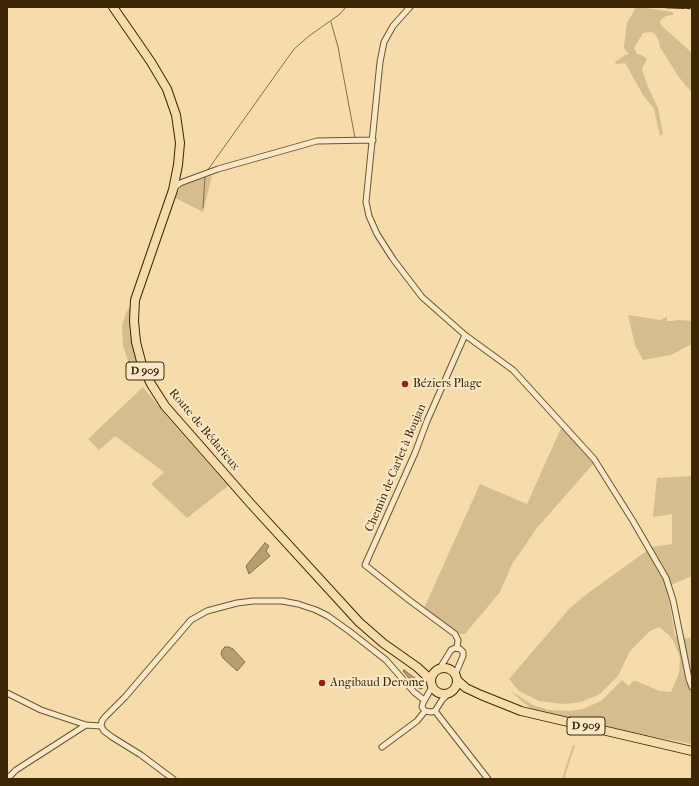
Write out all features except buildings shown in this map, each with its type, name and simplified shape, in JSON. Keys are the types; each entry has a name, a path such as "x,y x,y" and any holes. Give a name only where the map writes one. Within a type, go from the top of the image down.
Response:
{"main road":[{"name":"Route de Bédarieux","path":"113,7 167,89 176,115 180,143 178,165 173,190 135,300 134,321 136,342 142,365 150,384 166,406 251,504 359,622 383,643 417,667 432,684"},
{"name":"Route de Bédarieux","path":"405,659 432,670 438,670"},
{"path":"447,668 456,677 457,683 451,691 441,694 432,684 433,673 438,670 447,668"},
{"name":"D 909","path":"456,677 466,688 521,711 692,751"},
{"name":"D 909","path":"451,691 460,689 481,695"}],"street":[{"path":"410,7 393,26 384,42 380,62 366,202 368,216 377,234 422,297 465,335 513,370 558,418 598,465 666,578 673,600 692,688"},
{"path":"173,190 180,183 218,169 317,142 373,140"},
{"name":"Chemin de Carlet à Boujan","path":"457,648 458,640 456,634 409,600 365,565 465,335"},
{"path":"173,779 104,731 101,726 102,721 104,717 125,697 191,620 207,611 237,603 253,601 282,601 316,610 328,616 349,631 386,660 414,692 424,700"},
{"path":"438,670 449,652 457,648 463,652 463,656 456,677"},
{"path":"425,711 422,706 432,684"},
{"path":"425,711 435,711 451,691"},
{"path":"7,693 42,710 86,725 101,726"},
{"path":"382,748 417,721 425,711"},
{"path":"435,711 488,779"},
{"path":"8,779 16,770 29,761 86,725"}],"shaded area":[{"path":"630,7 673,12 673,15 666,16 660,21 661,25 692,53 692,93 678,76 660,47 658,39 654,33 643,33 634,48 637,54 642,55 647,59 642,69 648,87 658,108 663,134 660,136 654,109 643,95 625,63 616,64 615,62 629,54 624,47 627,23 635,9"},
{"path":"212,176 203,212 175,198 182,184"},
{"path":"132,303 131,334 136,358 143,378 134,371 129,364 123,346 122,325 126,313"},
{"path":"628,315 660,320 667,317 667,321 692,321 692,344 671,355 643,360 635,345"},
{"path":"143,387 228,486 187,518 151,484 164,472 115,436 99,450 88,439"},
{"path":"562,426 594,463 536,529 512,564 500,592 465,634 460,634 424,608 480,484 527,504"},
{"path":"691,476 692,576 671,585 651,547 672,544 672,514 653,517 657,478"},
{"path":"265,543 269,546 266,551 270,556 249,574 246,566"},
{"path":"648,550 667,587 675,636 679,637 684,672 692,693 692,744 624,731 531,709 509,690 533,705 549,710 570,711 583,709 601,701 622,680 629,686 633,681 636,681 660,691 671,692 679,673 680,658 674,642 669,635 659,627 650,631 630,651 618,676 600,694 581,702 564,704 539,701 519,691 509,679 570,608 588,593"},
{"path":"682,634 686,639 692,637 692,677 690,677"},
{"path":"225,647 233,649 245,662 237,671 223,658 221,654"},
{"path":"404,670 419,681 423,688 420,689 413,683 403,671"},
{"path":"573,745 575,745 564,779 562,779"}],"waterway":[{"path":"207,171 294,49 309,36 340,14 346,7"},
{"path":"331,22 338,47 355,138"},
{"path":"203,208 205,177"}],"railway":[{"path":"666,7 692,8"}],"place":[{"name":"Béziers Plage","path":"405,384"},
{"name":"Angibaud Derome","path":"322,683"}]}
